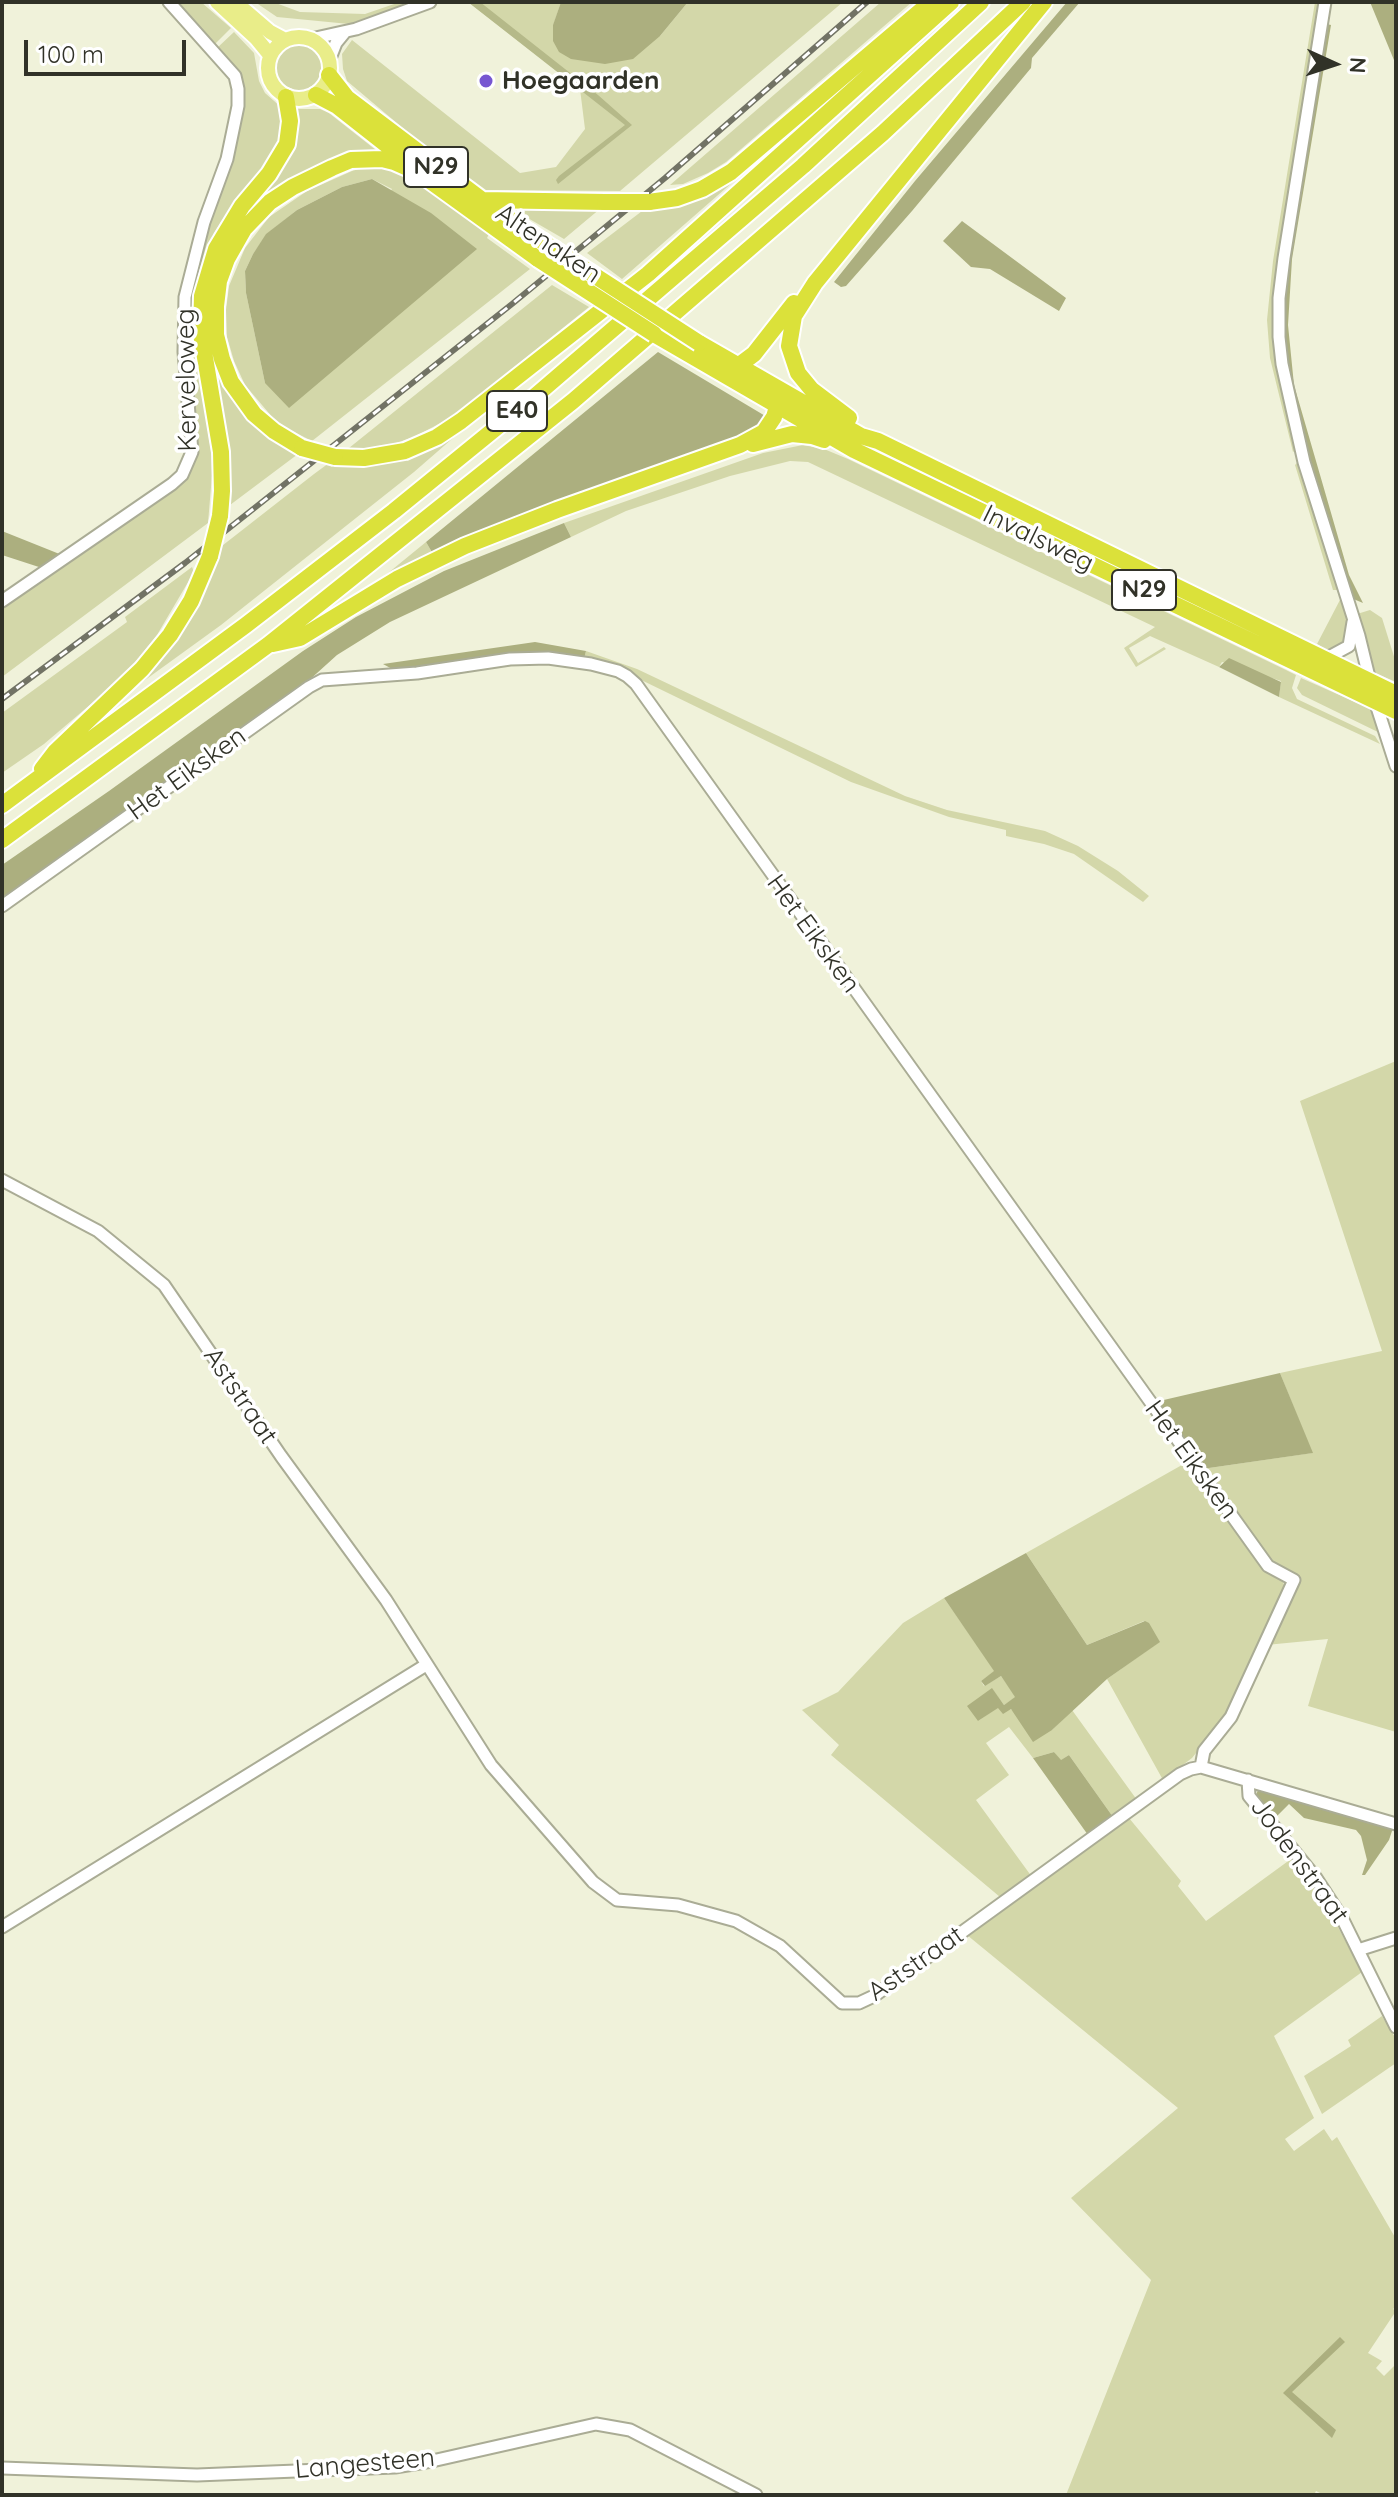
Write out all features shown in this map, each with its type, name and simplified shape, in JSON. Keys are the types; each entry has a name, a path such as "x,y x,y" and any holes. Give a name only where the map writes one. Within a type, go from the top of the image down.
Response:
{"highway":[{"path":"482,200 649,202 677,198 702,189 740,166 931,2"},
{"path":"419,173 382,159 351,160 332,168 270,202 244,229 227,259 219,281 216,306 216,335 226,371 254,414 302,448 335,457 364,458 405,451 437,437 461,421 648,274 951,2"},
{"name":"E40","path":"2,805 394,511 534,397 803,166 981,2"},
{"name":"E40","path":"2,840 268,645 573,401 883,133 1023,2"},
{"path":"878,441 812,390 798,373 791,358 790,328 794,316 815,283 1044,2"},
{"name":"Altenaken","path":"329,68 347,98 482,200 694,348"},
{"name":"Altenaken","path":"316,95 337,106 419,173 538,259 694,348"},
{"path":"27,788 55,752 161,647 191,601 210,556 220,516 221,452 201,334 202,296 216,249 242,206 269,174 287,144 290,121 286,97"},
{"path":"716,370 738,366 754,354 797,298 815,283"},
{"name":"Invalsweg","path":"694,348 738,366 778,399 854,450 1396,711"},
{"name":"Invalsweg","path":"694,348 716,370 878,441 1396,694"},
{"path":"268,645 300,638 397,579 465,546 740,445 764,432 778,399"},
{"path":"740,445 792,434 812,436 840,448 854,450"}],"main road":[{"path":"217,2 270,55"},
{"path":"235,2 270,32 285,40"},
{"path":"295,37 311,39 322,47 329,68 316,95 301,99 286,97 271,82 268,68 270,55 285,40 295,37"}],"street":[{"name":"Kerveloweg","path":"2,601 172,484 182,475 192,452 184,352 185,297 204,222 227,159 238,106 238,89 235,76 169,2"},
{"path":"311,39 345,32 430,2"},
{"path":"1325,2 1284,258 1279,298 1279,337 1304,462 1370,681"},
{"path":"329,68 336,43 345,32"},
{"path":"1325,659 1349,646 1353,621"},
{"name":"Het Eiksken","path":"2,906 322,680 403,675 548,658 591,664 627,676 636,684 1268,1566 1294,1580 1231,1717 1204,1751 1201,1767"},
{"path":"1375,701 1394,749 1396,766"},
{"name":"Aststraat","path":"2,1180 98,1231 164,1285 281,1456 386,1600 491,1765 607,1894 628,1903 678,1905 736,1921 780,1946 842,2003 859,2003 874,1996 1180,1774 1201,1767"},
{"path":"2,1927 426,1665"},
{"path":"1201,1767 1396,1824"},
{"name":"Jodenstraat","path":"1248,1780 1249,1796 1316,1878 1342,1918 1396,2027"},
{"path":"1358,1950 1396,1938"},
{"name":"Langesteen","path":"2,2468 184,2475 395,2467 596,2424 630,2430 756,2495"}],"shaded area":[{"path":"174,2 201,2 231,28 213,46"},
{"path":"255,2 273,2 300,12 365,14 400,2 415,2 349,24 277,17"},
{"path":"468,2 561,2 553,26 553,41 660,36 688,2 843,2 620,191 486,190 417,140 347,81 342,54 352,40 520,173 556,167 585,129 580,89"},
{"path":"468,2 480,2 632,125 558,184 556,180 559,176 625,125"},
{"path":"561,2 688,2 660,36 633,59 605,64 571,59 559,52 553,41 553,25"},
{"path":"881,2 912,2 726,162 683,184 670,185"},
{"path":"1067,2 1080,2 1032,58 1031,68 846,286 841,287 834,282 915,181"},
{"path":"1315,2 1320,2 1274,304 1276,353 1297,449 1293,452 1270,358 1267,320 1273,261"},
{"path":"1370,2 1396,2 1396,65"},
{"path":"1327,24 1331,25 1292,259 1288,325 1294,385 1349,575 1363,603 1351,598 1309,457 1287,375 1284,330 1283,291"},
{"path":"234,32 254,53 259,81 265,93 282,108 284,133 274,153 214,233 197,276 193,299 193,338 213,463 208,523 2,677 2,605 188,472 188,300 242,101 216,49"},
{"path":"300,43 317,50 324,67 317,84 300,91 283,84 276,67 283,50"},
{"path":"295,109 320,109 329,113 381,154 355,154 342,158 286,185 260,205 236,232 223,256 214,279 211,299 210,323 216,358 244,412 276,440 298,454 226,508 229,486 227,448 207,328 207,296 215,267 233,229 290,153 296,136"},
{"path":"757,161 622,279 587,253 646,208 725,184"},
{"path":"376,164 401,171 489,234 487,238 530,269 312,441 273,418 245,385 227,337 229,286 245,248 269,217 307,191","holes":["372,179 392,189 265,383 246,293 245,271 253,254 267,234 297,210 342,187"]},
{"path":"372,179 431,213 477,249 289,408 265,383 246,293 245,271 266,234 297,210 342,187"},
{"path":"507,206 601,208 564,239"},
{"path":"962,221 1066,298 1059,311 990,269 971,267 943,241"},
{"path":"552,285 589,307 452,417 393,444 366,449 349,448"},
{"path":"658,352 767,417 759,430 433,554 426,542"},
{"path":"468,425 414,472 221,625 123,696 218,549 329,463 362,466 407,458"},
{"path":"803,445 824,449 848,459 1296,675 1292,688 1297,699 1375,736 1380,744 1279,697 1281,681 1222,662 1219,667 1150,636 1129,648 1138,663 1164,647 1166,649 1136,667 1124,648 1155,627 808,462 790,461 730,476 626,511 571,537 564,523 763,453"},
{"path":"1300,463 1338,590 1333,590 1295,465"},
{"path":"564,523 571,537 390,622 337,655 306,683 2,901 2,865 303,651 356,617 444,571"},
{"path":"2,531 62,555 42,568 2,555"},
{"path":"426,542 433,554 382,578"},
{"path":"192,567 194,572 157,635 124,676 44,744 2,773 2,713 127,622 125,617"},
{"path":"1341,598 1349,627 1342,646 1330,652 1317,644"},
{"path":"1370,610 1382,618 1396,663 1396,682 1375,673 1371,667 1357,614"},
{"path":"535,642 586,651 584,659 518,654 394,670 383,664"},
{"path":"586,651 637,669 905,796 947,810 1045,831 1078,846 1118,871 1149,896 1143,902 1074,854 1006,836 1006,830 949,817 851,782 633,676 584,659"},
{"path":"1229,658 1281,682 1279,697 1219,667"},
{"path":"1301,678 1371,709 1382,734 1302,695 1297,688"},
{"path":"1396,1061 1396,1732 1308,1706 1328,1639 1266,1645 1298,1579 1272,1564 1202,1469 1312,1453 1280,1373 1382,1351 1300,1101"},
{"path":"1280,1373 1313,1453 1202,1469 1155,1402"},
{"path":"1189,1461 1282,1579 1286,1590 1228,1713 1192,1758 1163,1780 1107,1679 1159,1642 1144,1621 1087,1645 1026,1553"},
{"path":"1026,1553 1087,1645 1145,1621 1160,1642 1107,1679 1052,1730 1033,1742 1011,1709 1003,1714 998,1708 978,1721 967,1706 992,1688 1004,1705 1015,1697 1001,1676 985,1686 981,1681 994,1671 944,1598"},
{"path":"944,1598 995,1671 981,1681 984,1686 1001,1676 1016,1697 1004,1705 992,1689 978,1721 998,1707 1010,1709 1052,1730 1072,1710 1137,1800 1113,1817 1069,1755 1060,1761 1054,1752 1033,1758 1009,1727 986,1743 1009,1775 976,1800 1032,1877 1000,1897 831,1755 839,1745 802,1710 838,1692 903,1623"},
{"path":"1054,1752 1061,1760 1069,1755 1113,1817 1088,1835 1033,1758"},
{"path":"1258,1790 1393,1828 1389,1840 1362,1875 1367,1860 1361,1836 1356,1830 1304,1818 1289,1804 1274,1819 1256,1795"},
{"path":"1129,1818 1181,1881 1178,1886 1206,1921 1291,1859 1323,1899 1362,1972 1274,2036 1314,2118 1285,2139 1294,2151 1324,2129 1332,2141 1337,2137 1396,2239 1396,2306 1393,2309 1396,2311 1368,2353 1382,2361 1376,2368 1384,2376 1396,2364 1396,2495 1324,2495 1316,2491 1314,2495 1066,2495 1151,2280 1071,2198 1178,2108 967,1935","holes":["1344,2341 1291,2392 1332,2437 1284,2393"]},
{"path":"1382,2016 1396,2039 1396,2063 1322,2114 1304,2076 1351,2046 1348,2040"},
{"path":"1340,2337 1345,2342 1292,2392 1336,2430 1332,2438 1283,2393"}],"railway":[{"path":"2,699 185,563 512,304 665,178 867,2"}],"place":[{"name":"Hoegaarden","path":"486,81"}]}
